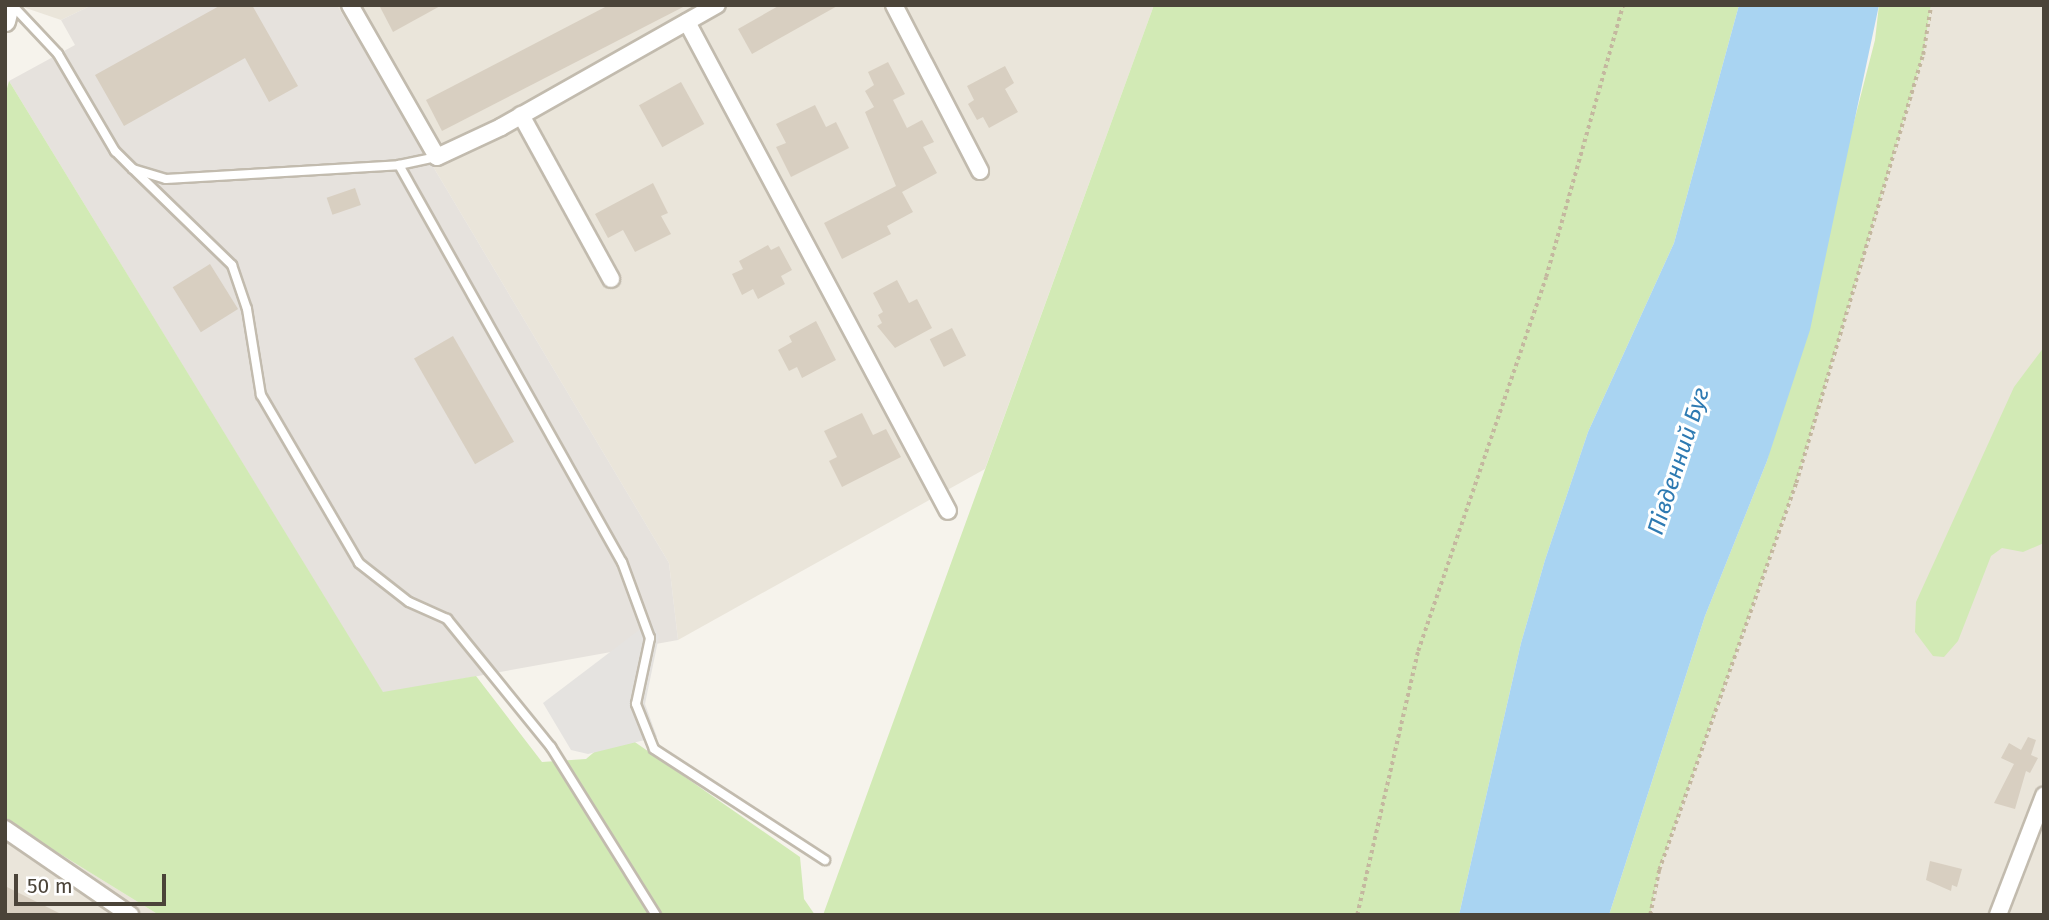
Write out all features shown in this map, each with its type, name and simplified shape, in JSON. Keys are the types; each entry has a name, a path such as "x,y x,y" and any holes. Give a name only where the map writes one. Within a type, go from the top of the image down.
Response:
{"street":[{"path":"5,21 11,5"},
{"path":"351,5 437,157 521,115 717,5"},
{"path":"894,5 981,171"},
{"path":"687,22 948,511"},
{"path":"521,115 611,279"},
{"path":"1998,915 2044,796"},
{"path":"5,829 130,915"}],"lane":[{"path":"11,5 58,54 115,151 232,265 247,309 261,395 359,564 409,601 447,619 551,747 656,915"},
{"path":"133,169 166,178 399,165 437,157"},
{"path":"399,165 622,562 650,638 636,705 654,749 825,860"}],"path":[{"path":"1357,915 1418,650 1546,277 1623,5"},
{"path":"1650,915 1659,870 1796,483 1923,55 1931,5"}],"shaded area":[{"path":"17,5 92,5 61,20"},
{"path":"92,5 337,5 669,563 678,640 383,693 9,81 75,45 61,20"},
{"path":"337,5 1154,5 985,469 678,640 669,563"},
{"path":"1931,5 2044,5 2044,915 1650,915 1659,870 1796,483 1923,55"},
{"path":"651,621 659,636 645,704 657,737 588,754 571,750 543,703"},
{"path":"5,820 159,915 5,915"}],"green space":[{"path":"1154,5 1739,5 1674,243 1588,432 1545,560 1521,643 1459,915 823,915"},
{"path":"1879,5 1931,5 1923,55 1796,483 1659,870 1650,915 1609,915 1705,616 1767,461 1875,40"},
{"path":"9,81 383,692 476,676 542,762 586,759 619,731 800,857 804,899 815,915 159,915 5,820 5,96"},
{"path":"2044,347 2044,543 2023,552 2002,548 1991,556 1958,641 1944,657 1933,656 1915,632 1916,602 2014,387"}],"water":[{"name":"Південний Буг","path":"1739,5 1879,5 1810,330 1767,461 1705,616 1609,915 1459,915 1521,643 1545,560 1588,432 1674,243"}],"building":[{"path":"221,5 252,5 298,86 269,102 245,58 124,126 95,75"},
{"path":"379,5 442,5 393,32"},
{"path":"609,5 687,5 442,131 426,100"},
{"path":"780,5 839,5 752,54 738,29"},
{"path":"888,62 905,94 893,100 907,128 922,120 934,142 923,147 937,173 902,192 913,212 887,226 891,234 842,259 824,223 896,186 865,112 874,107 865,91 874,85 868,72"},
{"path":"1005,66 1014,83 1005,89 1018,112 989,128 983,117 977,120 968,104 974,100 967,86"},
{"path":"681,82 704,124 662,147 639,105"},
{"path":"815,105 826,127 836,122 849,148 791,177 776,147 786,143 776,124"},
{"path":"653,183 668,213 661,216 671,234 635,252 623,230 608,238 595,214"},
{"path":"355,188 361,205 332,215 327,198"},
{"path":"768,245 771,250 779,246 792,270 781,276 785,284 758,299 753,289 742,295 732,274 743,269 739,261"},
{"path":"210,264 238,309 201,332 173,287"},
{"path":"897,280 909,303 917,299 932,328 895,348 877,326 882,323 878,315 883,312 873,293"},
{"path":"816,321 836,360 802,378 797,367 789,371 778,350 792,342 789,336"},
{"path":"952,328 966,356 944,367 930,339"},
{"path":"453,336 514,442 475,464 414,358"},
{"path":"862,413 873,435 886,429 901,457 842,487 829,461 837,457 824,431"},
{"path":"2028,737 2036,740 2031,755 2038,758 2030,773 2026,771 2015,809 1994,803 2014,764 2001,758 2009,743 2021,750"},
{"path":"1930,861 1962,869 1957,887 1952,885 1951,891 1926,880"},
{"path":"5,886 63,915 5,915"}]}
